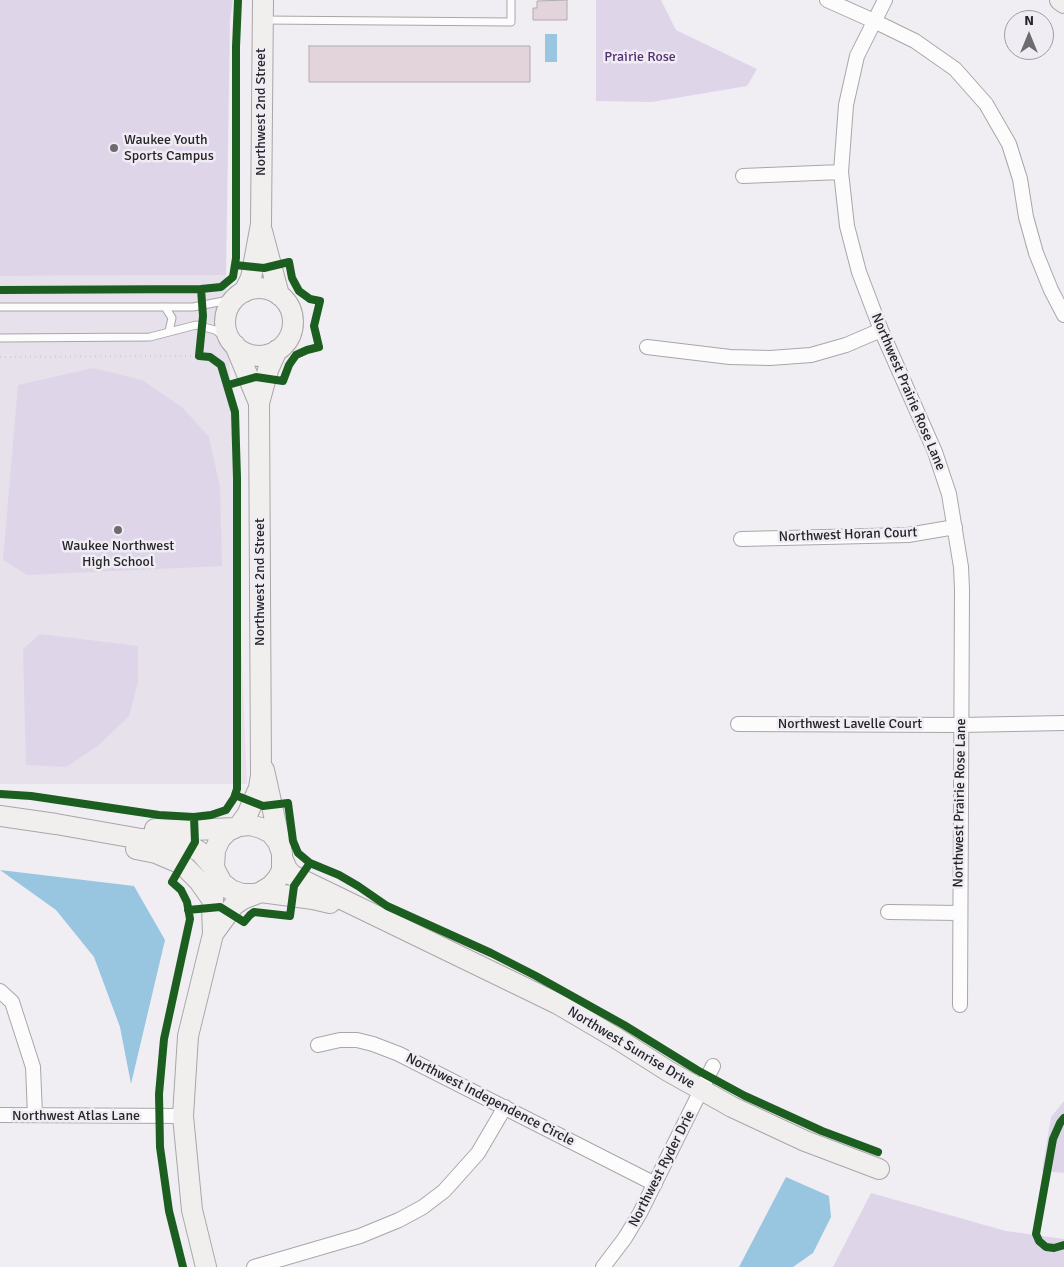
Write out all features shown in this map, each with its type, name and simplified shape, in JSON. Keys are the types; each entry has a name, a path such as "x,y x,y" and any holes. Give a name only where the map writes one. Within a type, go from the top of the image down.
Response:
{"street":[{"name":"Northwest 2nd Street","path":"259,403 226,330 225,319 228,308 250,278 260,224 263,0"},
{"path":"827,0 914,41 955,68 986,104 1009,144 1020,179 1026,217 1036,254 1064,315"},
{"name":"Northwest Prairie Rose Lane","path":"885,0 858,56 846,105 841,172 847,226 859,272 881,330 935,452 949,494 955,527 962,589 960,1005"},
{"path":"1060,0 1064,2"},
{"path":"743,176 841,172"},
{"name":"Northwest 2nd Street","path":"236,827 247,815 259,788 261,761 259,403 268,370 277,350 288,340 294,319 291,308 285,299 279,295 260,224"},
{"path":"239,295 254,288 266,288 279,295"},
{"path":"647,347 730,357 770,358 811,355 846,345 881,330"},
{"path":"233,343 239,349 255,355 271,354 277,350"},
{"name":"Northwest Horan Court","path":"742,539 908,535 955,527"},
{"name":"Northwest Lavelle Court","path":"738,724 961,725 1064,723"},
{"name":"Northwest 2nd Street","path":"261,761 268,781 283,857"},
{"path":"0,816 183,844 200,852 215,870 222,883 231,890 242,894 257,893"},
{"path":"56,824 85,821 170,830 250,825 261,828 271,834 278,842 283,857 282,870 278,878 271,886 234,905 213,934"},
{"path":"56,824 75,835 156,854 182,864 191,872 213,901"},
{"path":"206,1267 192,1210 183,1116 188,1036 213,934 215,850 220,839 236,827"},
{"name":"Northwest Sunrise Drive","path":"283,857 286,869 292,875 558,1004 701,1090 775,1128 879,1169"},
{"name":"Northwest Sunrise Drive","path":"257,893 313,899 341,906 384,921"},
{"path":"888,912 959,913"},
{"path":"0,992 12,1002 33,1067 35,1115"},
{"name":"Northwest Independence Circle","path":"318,1045 340,1040 357,1040 373,1044 416,1062 656,1184"},
{"name":"Northwest Ryder Drie","path":"603,1267 626,1238 656,1184 713,1066"},
{"path":"254,1267 360,1236 423,1207 444,1191 478,1153 505,1107"},
{"name":"Northwest Atlas Lane","path":"0,1116 183,1116"}],"lane":[{"path":"262,20 511,22 511,0"},
{"path":"0,307 193,307 239,295"},
{"path":"166,307 172,318 168,332"},
{"path":"0,338 150,337 196,325 215,330 233,343"}],"path":[{"path":"199,356 202,327"},
{"path":"0,357 210,357"}],"shaded area":[{"name":"Waukee Northwest High School","path":"226,275 247,784 0,784 0,276"}],"green space":[{"name":"Waukee Youth Sports Campus","path":"0,0 233,0 230,20 226,275 0,276"},
{"name":"Prairie Rose","path":"596,0 661,0 676,30 757,69 747,86 652,102 596,101"},
{"path":"93,368 142,380 183,408 209,437 220,487 222,566 27,575 3,560 18,385"},
{"path":"40,634 138,646 138,682 129,716 99,745 66,767 26,765 23,649"},
{"path":"1064,1101 1064,1173 1042,1171 1051,1117"},
{"path":"871,1193 1006,1231 1064,1239 1064,1267 833,1267"}],"water":[{"path":"545,34 557,34 557,62 545,62"},
{"path":"0,870 134,886 165,940 131,1084 120,1027 94,957 56,910"},
{"path":"786,1177 829,1196 831,1217 813,1253 793,1267 739,1267"}],"building":[{"path":"567,0 567,20 533,20 533,8 537,8 537,1"},
{"path":"309,46 530,46 530,82 309,82"}],"cycle path":[{"path":"0,290 201,289 221,287 233,277 236,258 236,47 238,0"},
{"path":"228,385 256,377 283,381 289,365 296,355 319,347 314,326 320,301 310,299 299,291 292,278 289,262 264,268 235,265"},
{"path":"0,794 31,796 159,815 194,817 211,815 226,810 234,798 237,789 237,478 235,412 221,365 210,357 199,356 203,316 201,289"},
{"path":"235,795 263,806 288,803 293,841 298,853 310,863 339,875 387,906 491,953 536,976 745,1096 822,1131 878,1152"},
{"path":"183,1267 169,1211 160,1147 159,1094 164,1039 190,919 187,902 181,890 172,882 195,842 194,817"},
{"path":"188,910 220,907 244,922 254,912 290,916 294,886 310,863"},
{"path":"1064,1118 1053,1139 1036,1234 1039,1241 1046,1247 1054,1248 1064,1245"}],"place":[{"name":"Waukee Youth Sports Campus","path":"114,148"},
{"name":"Waukee Northwest High School","path":"118,530"}]}
